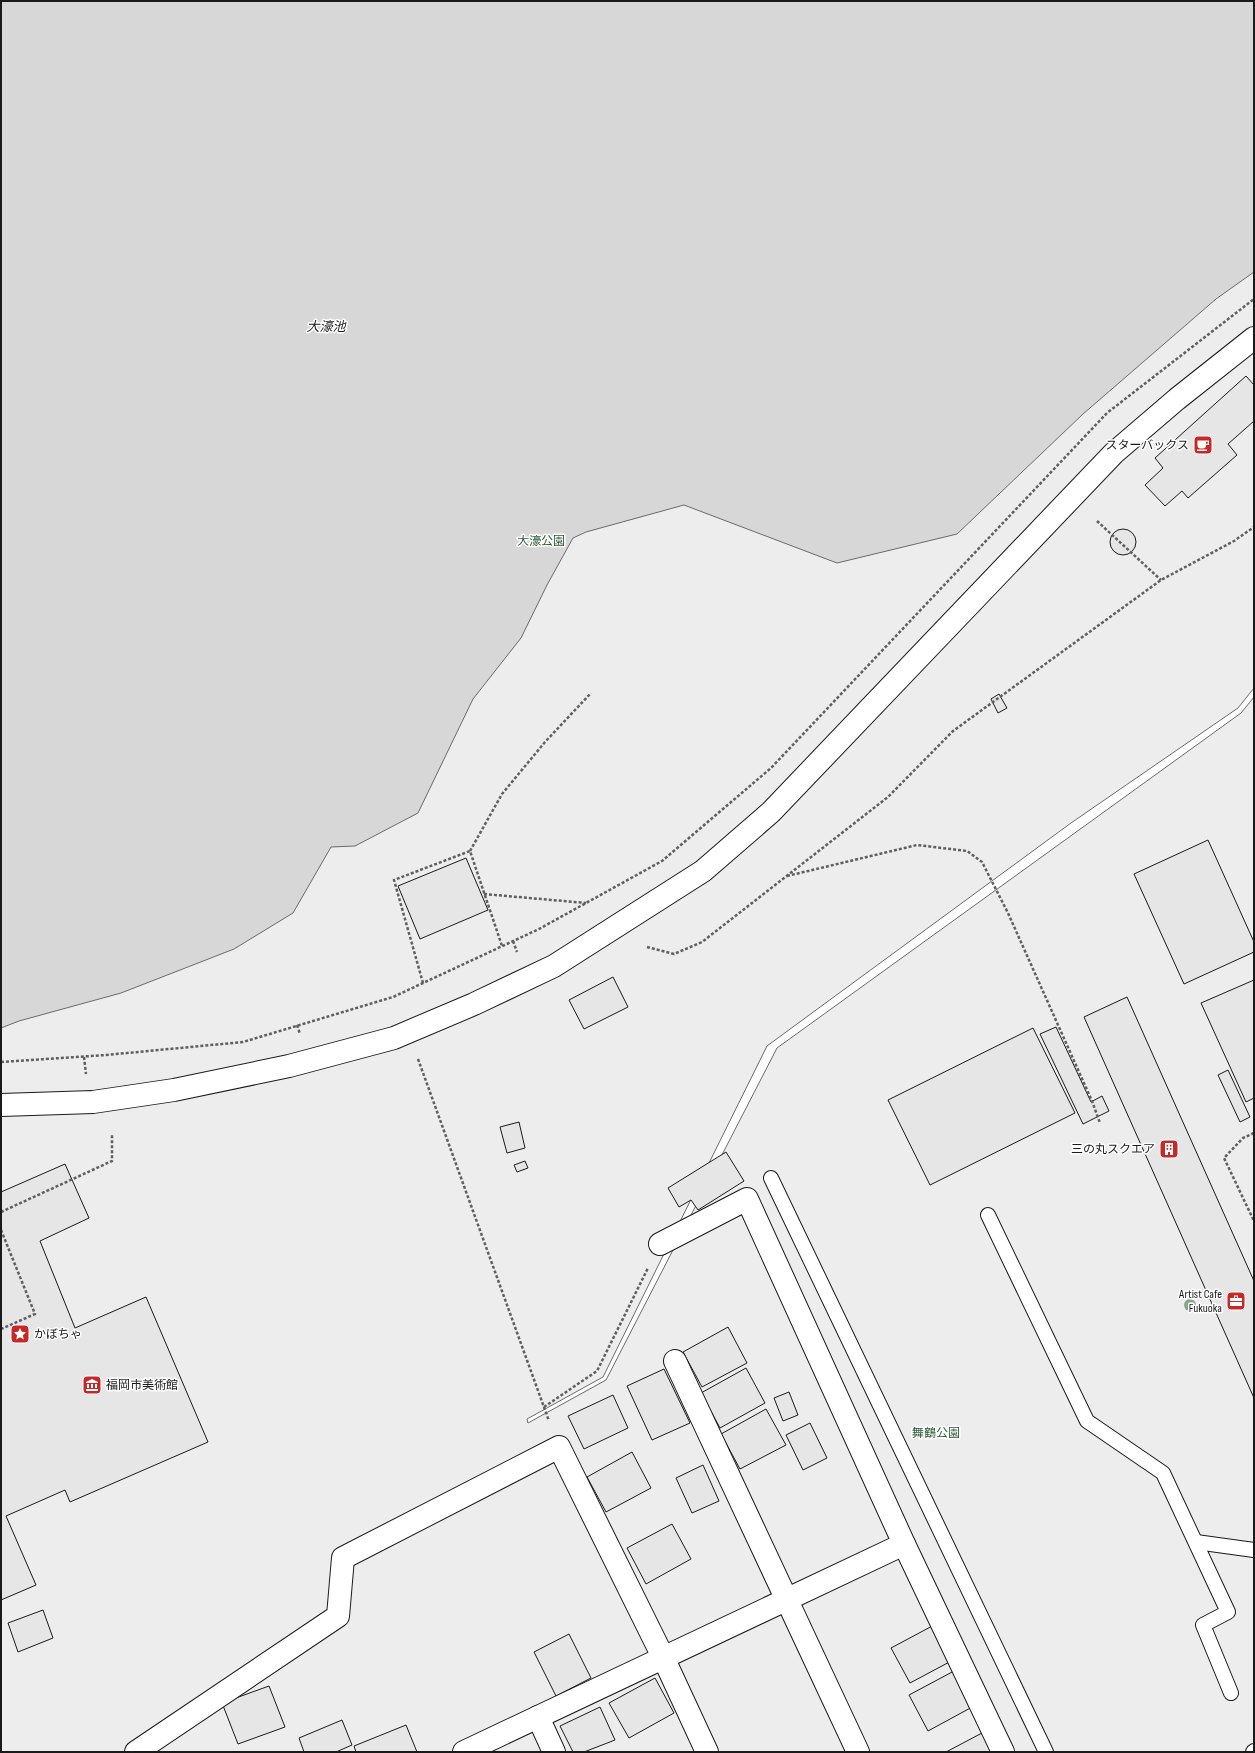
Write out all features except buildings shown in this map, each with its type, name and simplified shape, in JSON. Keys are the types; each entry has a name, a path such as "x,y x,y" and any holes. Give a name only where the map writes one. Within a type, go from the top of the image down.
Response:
{"street":[{"path":"1,1105 93,1102 174,1090 289,1066 394,1038 474,1004 554,966 703,871 771,812 1114,453 1177,398 1254,338"},
{"path":"660,1244 748,1199 904,1544 1003,1752"},
{"path":"675,1361 858,1752"},
{"path":"136,1752 338,1616 343,1558 559,1448 663,1657 707,1752"},
{"path":"464,1752 904,1544"},
{"path":"538,1717 554,1752"}],"lane":[{"path":"771,1178 1046,1752"},
{"path":"988,1215 1088,1421 1163,1473 1228,1612 1202,1625 1231,1693"},
{"path":"1196,1542 1254,1550"}],"path":[{"path":"1,1062 106,1055 243,1042 393,996 539,929 662,861 771,768 1107,413 1254,299"},
{"path":"1097,521 1161,580"},
{"path":"648,947 674,954 702,942 888,797 953,731 1161,580 1234,541 1254,527"},
{"path":"423,983 394,880 470,851 502,794 545,742 591,693"},
{"path":"786,876 917,845 966,851 982,862 1008,913 1100,1123"},
{"path":"470,851 502,946"},
{"path":"484,894 586,903"},
{"path":"417,1057 559,1448"},
{"path":"1254,1133 1244,1138 1224,1158 1254,1221"},
{"path":"1,1212 112,1161 112,1134"},
{"path":"1,1230 35,1314 1,1329"},
{"path":"544,1406 597,1371 660,1244"}],"shaded area":[{"name":"大濠公園","path":"1,1 1254,1 1254,688 1238,708 1071,823 767,1046 603,1377 527,1419 528,1423 606,1380 777,1048 1241,713 1254,697 1254,1752 1,1752"}],"water":[{"name":"大濠池","path":"1,1 1254,1 1254,272 1216,299 1083,414 957,534 837,563 684,505 586,532 573,538 547,585 521,638 473,699 418,813 355,846 331,847 293,913 234,949 121,993 19,1021 1,1028"}],"place":[{"name":"スターバックス","path":"1203,445"},
{"name":"三の丸スクエア","path":"1169,1149"},
{"name":"Artist Cafe Fukuoka","path":"1236,1301"},
{"name":"かぼちゃ","path":"20,1334"},
{"name":"福岡市美術館","path":"92,1385"}],"park label":[{"name":"舞鶴公園","path":"936,1433"}]}
